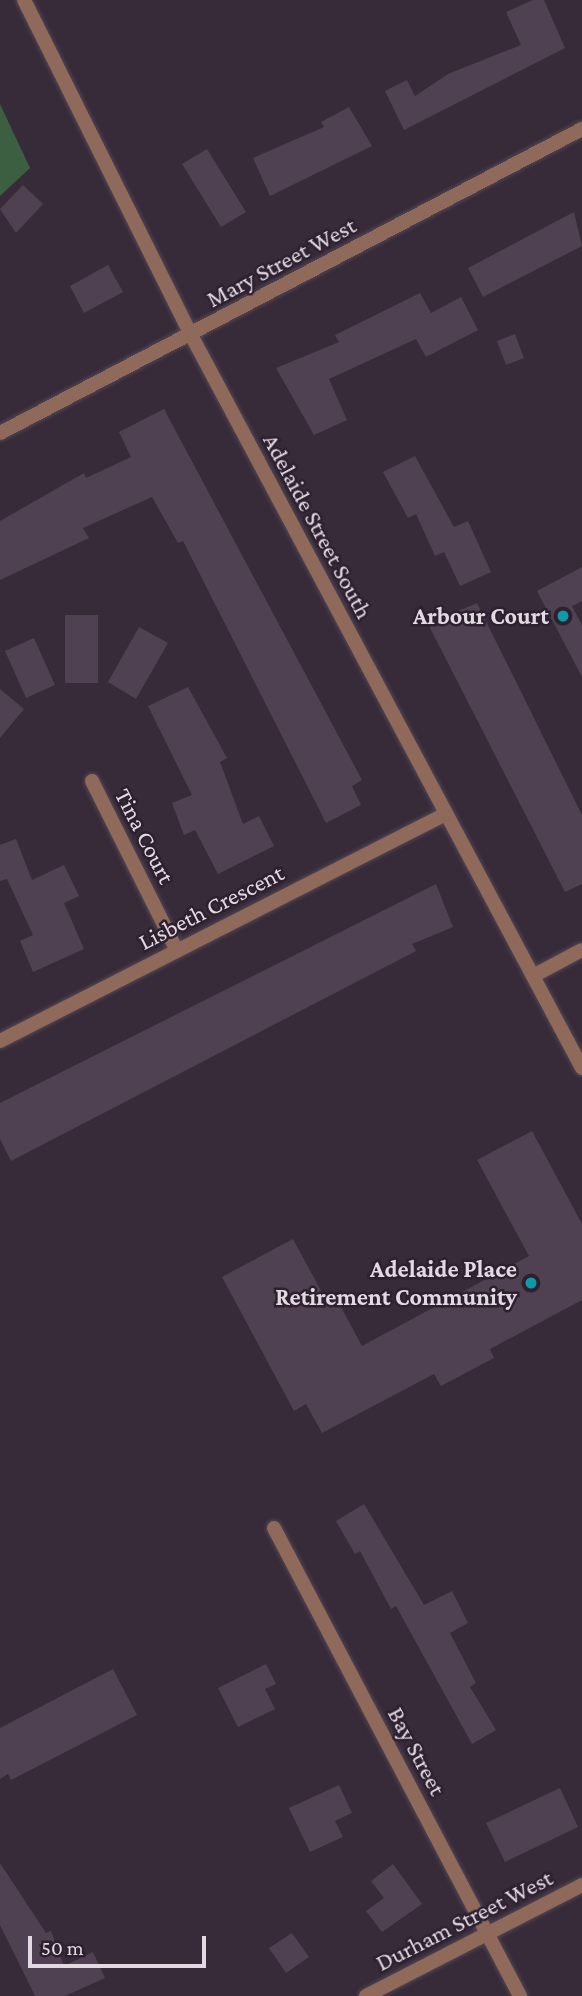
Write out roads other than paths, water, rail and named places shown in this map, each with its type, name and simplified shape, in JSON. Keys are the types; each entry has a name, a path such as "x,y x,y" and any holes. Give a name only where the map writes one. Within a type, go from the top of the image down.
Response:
{"street":[{"name":"Adelaide Street South","path":"24,0 190,333 444,815 582,1068"},
{"name":"Mary Street West","path":"0,433 582,129"},
{"name":"Tina Court","path":"92,781 176,949"},
{"name":"Lisbeth Crescent","path":"0,1041 176,949 444,815"},
{"path":"533,976 582,950"},
{"name":"Bay Street","path":"274,1528 520,1996"},
{"name":"Durham Street West","path":"366,1996 582,1885"}],"place":[{"name":"Arbour Court","path":"563,616"},
{"name":"Adelaide Place Retirement Community","path":"531,1283"}]}
